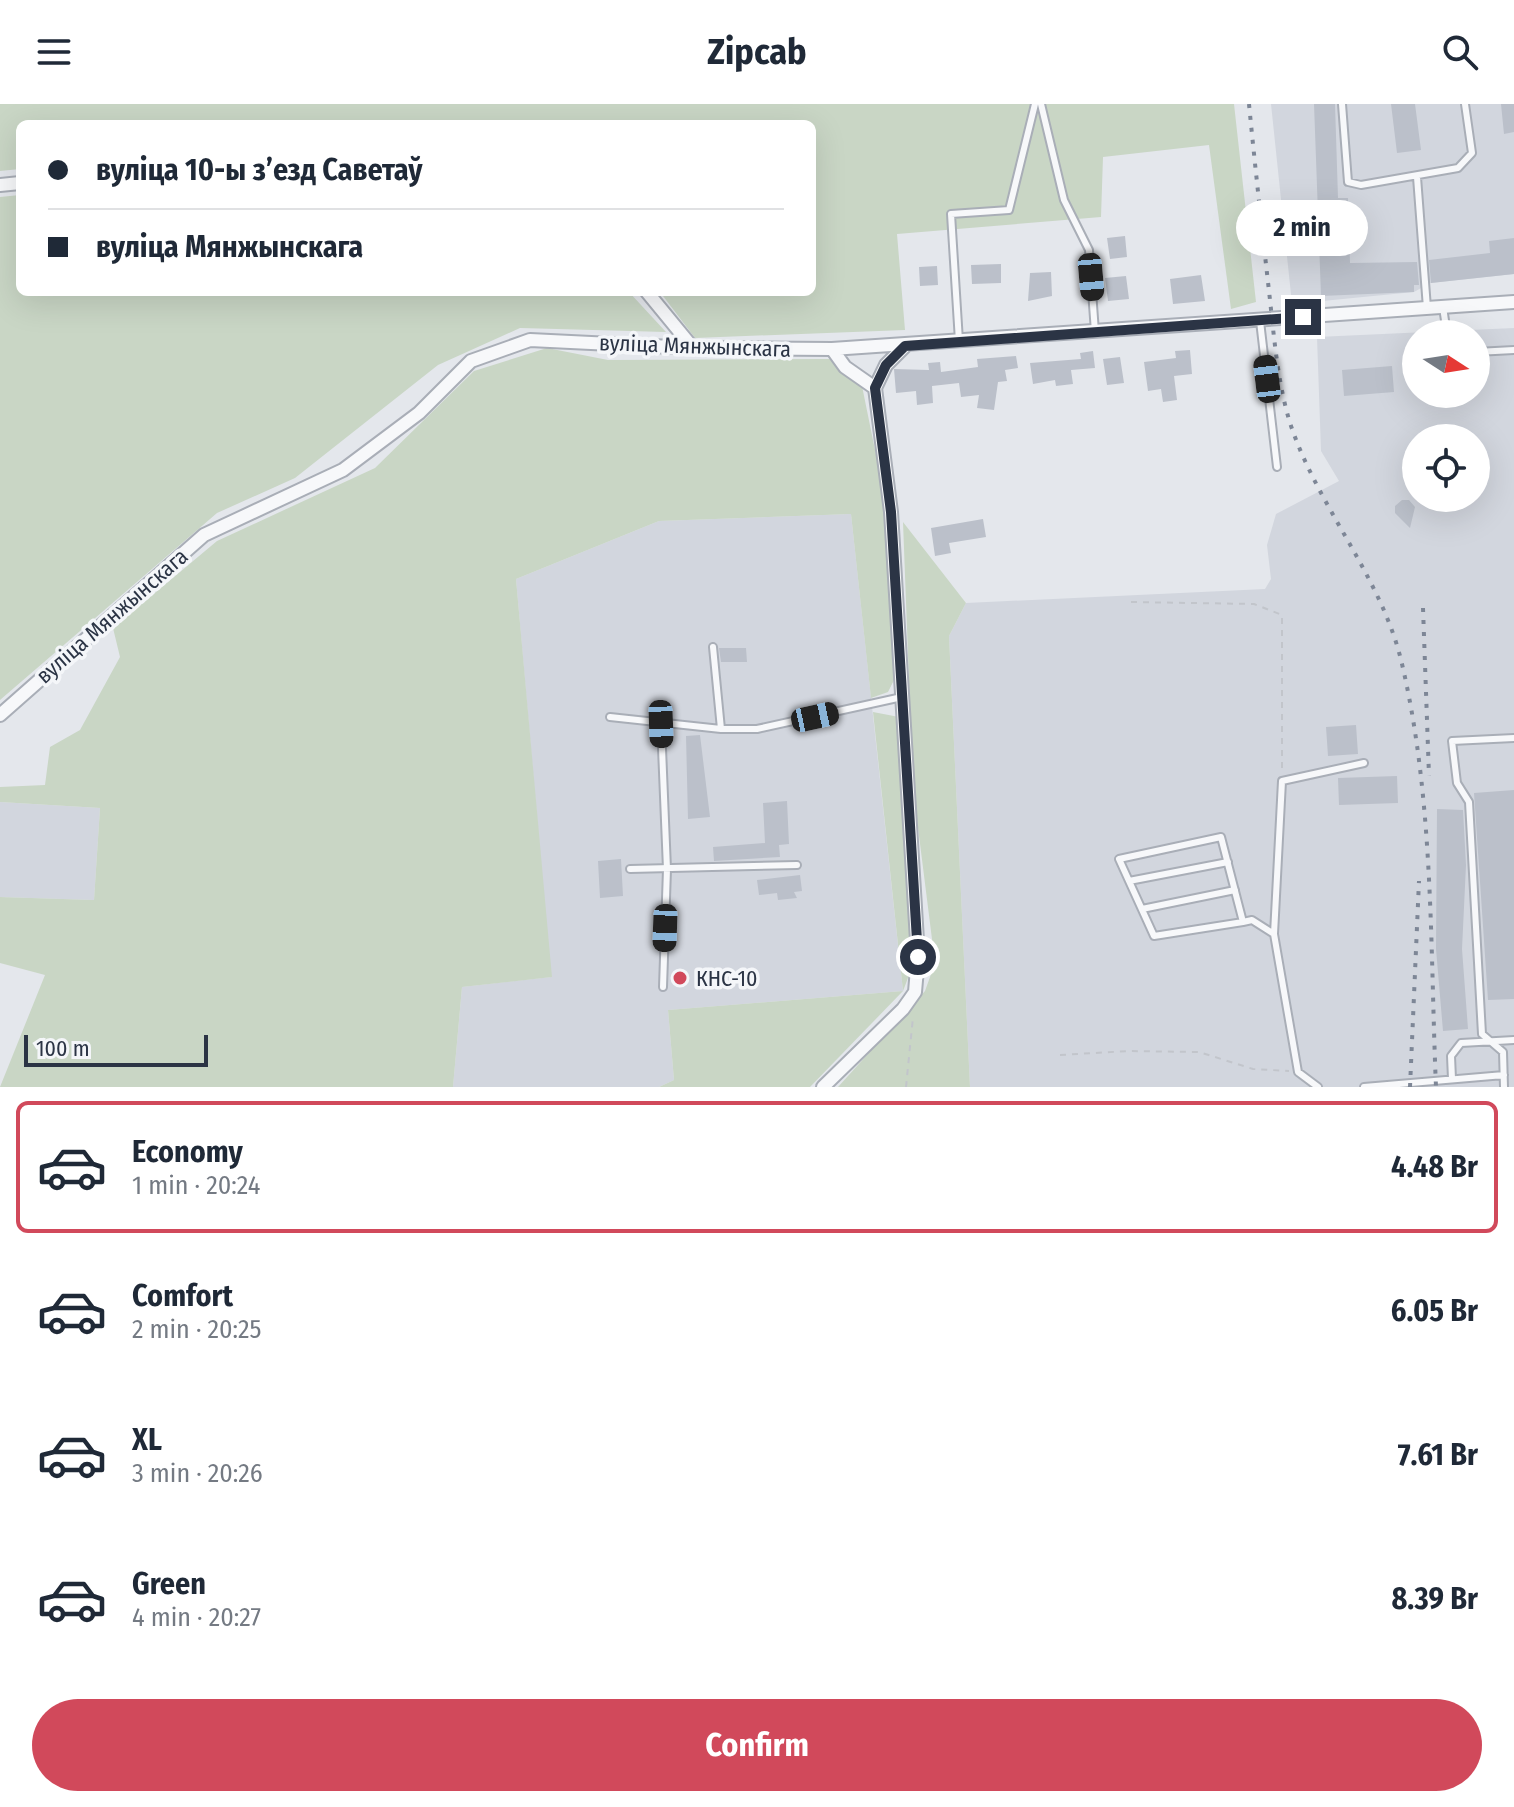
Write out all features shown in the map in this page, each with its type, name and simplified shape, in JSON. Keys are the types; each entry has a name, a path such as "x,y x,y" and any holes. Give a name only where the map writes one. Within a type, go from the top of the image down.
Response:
{"street":[{"path":"650,296 693,348"},
{"name":"вуліца Мянжынскага","path":"0,715 204,535 343,470 419,413 471,361 530,340 693,348 832,349 1514,302"},
{"path":"823,1087 903,1009 915,992 918,957 891,512 875,388 886,365 905,346"},
{"path":"832,349 845,367 875,388"}],"lane":[{"path":"1038,104 1064,200 1089,250 1095,332"},
{"path":"959,341 951,214 1009,210 1038,104"},
{"path":"1342,104 1348,182 1361,185 1458,168 1472,153 1465,104"},
{"path":"1417,177 1427,308"},
{"path":"1443,307 1445,320"},
{"path":"1260,321 1277,467"},
{"path":"1490,351 1514,350"},
{"path":"713,647 721,729"},
{"path":"610,717 721,729 757,729 902,697"},
{"path":"661,724 667,869 663,987"},
{"path":"1504,1087 1503,1052 1482,1034 1469,802 1457,783 1452,741 1514,738"},
{"path":"1318,1087 1298,1072 1274,934 1282,781 1364,763"},
{"path":"1243,922 1221,837 1119,859 1154,936 1243,922 1252,920 1274,934"},
{"path":"1129,881 1228,862"},
{"path":"630,869 797,865"},
{"path":"1142,909 1235,890"},
{"path":"1452,1079 1451,1056 1461,1043 1514,1040"},
{"path":"1364,1087 1504,1075"}],"path":[{"path":"1131,602 1254,604 1282,615 1282,781"},
{"path":"906,1087 915,992"},
{"path":"1060,1055 1129,1051 1199,1052 1253,1069 1298,1072"}],"shaded area":[{"path":"1271,104 1514,104 1514,274 1430,283 1414,292 1292,304"},
{"path":"1514,328 1514,1087 970,1087 949,636 966,603 1265,589 1271,579 1267,545 1276,514 1339,481 1321,451 1317,337 1402,333 1402,408 1490,408 1490,329"},
{"path":"851,514 903,991 668,1010 674,1080 659,1087 453,1087 462,987 551,977 516,579 659,521"},
{"path":"0,802 100,808 94,900 0,897"}],"green space":[{"path":"0,104 1234,104 1256,302 1231,309 1209,145 1103,157 1101,217 897,234 905,330 695,338 663,296 816,296 816,120 16,120 16,169 0,171"},
{"path":"16,195 16,296 633,296 666,332 520,328 438,365 295,478 217,513 0,700 0,197"},
{"path":"547,348 608,360 830,359 862,386 887,509 895,678 888,692 871,698 851,514 659,521 516,579 552,977 462,987 453,1087 0,1087 45,975 0,963 0,897 94,900 100,808 0,802 0,787 45,785 50,747 80,730 120,657 113,628 217,541 375,468 474,371"},
{"path":"903,522 966,603 949,636 970,1087 838,1087 925,991 935,963 913,788"},
{"path":"873,712 899,717 911,970 903,991"},
{"path":"903,991 810,1087 659,1087 674,1080 668,1010"}],"building":[{"path":"1314,104 1335,104 1338,198 1348,198 1350,263 1417,262 1419,285 1414,285 1414,292 1321,296"},
{"path":"1391,104 1415,104 1421,150 1397,153"},
{"path":"1501,104 1514,104 1514,132 1504,134"},
{"path":"1125,236 1127,257 1110,259 1107,238"},
{"path":"1514,238 1514,274 1431,283 1429,260 1490,253 1489,241"},
{"path":"1001,264 1001,283 972,284 971,265"},
{"path":"937,266 938,285 920,286 919,267"},
{"path":"1051,272 1052,296 1028,301 1030,273"},
{"path":"1201,275 1205,301 1173,304 1170,279"},
{"path":"1126,276 1129,299 1108,301 1105,278"},
{"path":"1190,350 1192,374 1174,376 1177,400 1163,402 1161,389 1148,391 1144,362 1176,358 1175,351"},
{"path":"1093,351 1095,368 1071,370 1073,384 1056,386 1055,380 1033,384 1030,363 1081,359 1080,353"},
{"path":"1016,356 1018,368 1005,370 1007,381 998,382 994,410 977,408 979,395 961,397 959,383 932,386 933,403 917,405 916,391 896,393 894,369 929,370 928,363 940,362 941,372 978,367 977,359"},
{"path":"1120,357 1124,383 1107,385 1103,359"},
{"path":"1392,366 1394,392 1344,396 1342,370"},
{"path":"1402,500 1402,512 1414,512 1410,528 1395,513 1395,506"},
{"path":"983,519 986,537 949,543 951,553 935,556 931,528"},
{"path":"719,648 746,648 747,662 721,662"},
{"path":"1356,725 1358,754 1328,756 1326,727"},
{"path":"700,735 710,817 688,819 686,736"},
{"path":"1397,776 1398,803 1339,805 1338,778"},
{"path":"1514,790 1514,999 1488,1000 1474,793"},
{"path":"787,801 789,844 779,845 780,857 714,861 713,847 765,843 763,803"},
{"path":"1437,809 1463,810 1466,865 1462,949 1468,1029 1443,1031 1436,949"},
{"path":"621,859 623,896 600,898 598,861"},
{"path":"800,875 802,891 794,892 797,898 778,900 777,893 759,895 757,880"}],"railway":[{"path":"1249,104 1274,341 1290,423 1316,484 1365,572 1393,632 1412,716 1429,874 1436,1087"},
{"path":"1423,608 1429,776"},
{"path":"1410,1087 1419,881"}],"place":[{"name":"КНС-10","path":"680,978"}],"route":[{"path":"918,957 891,512 875,388 886,365 905,346 1303,317"}]}
